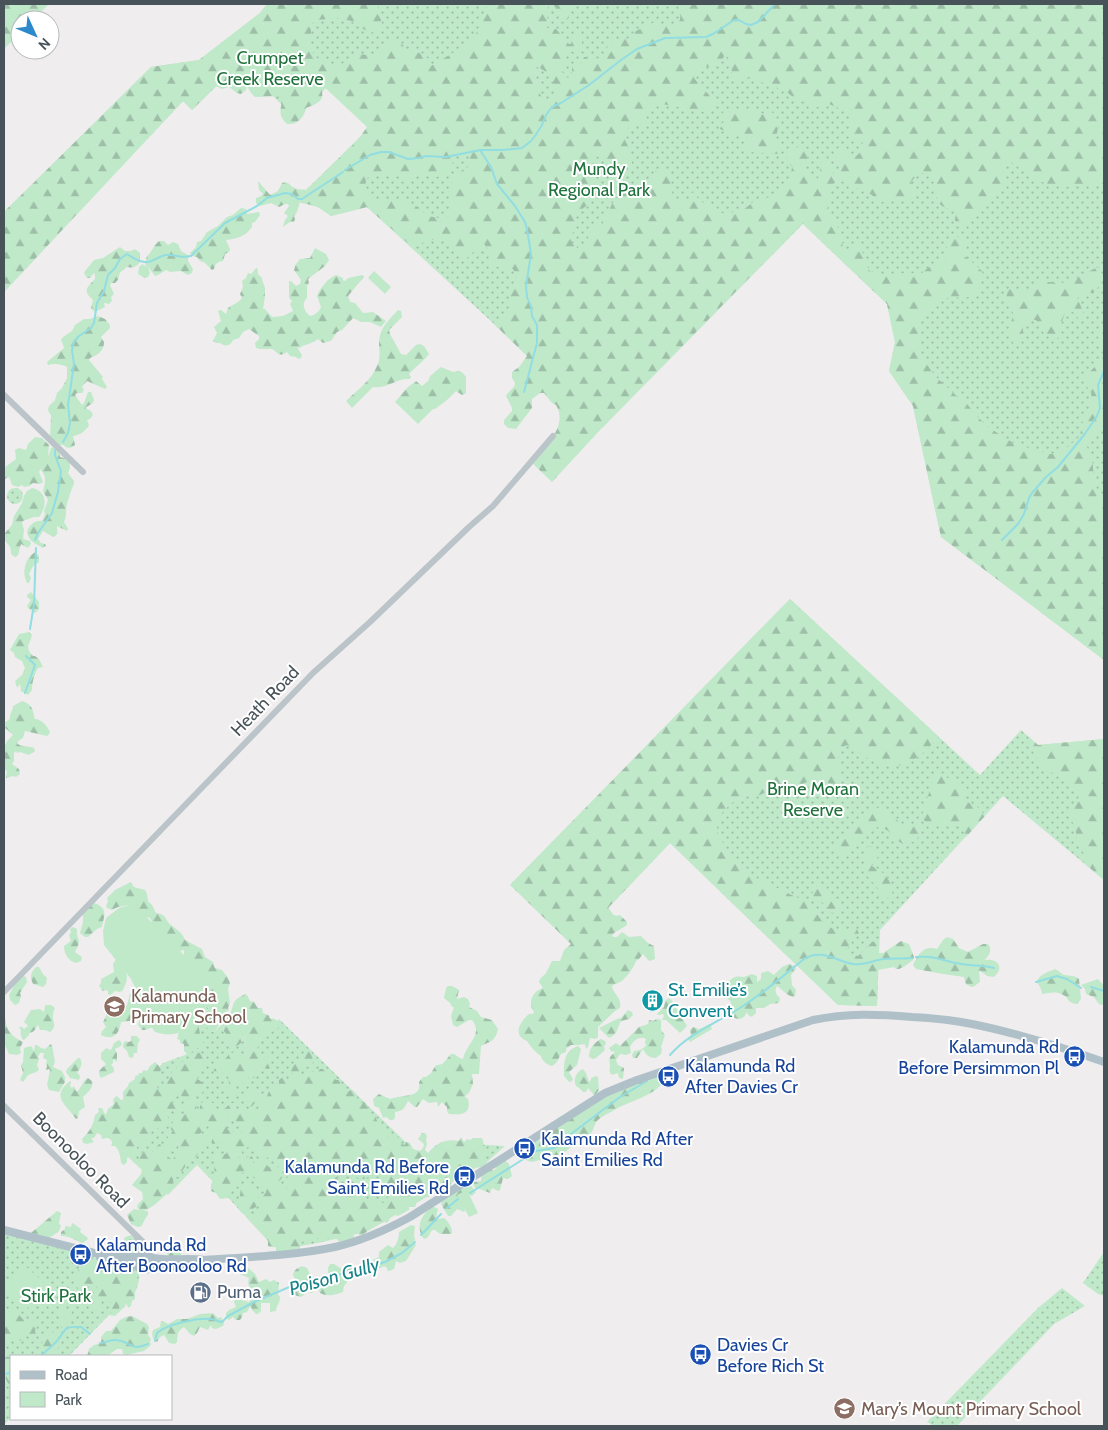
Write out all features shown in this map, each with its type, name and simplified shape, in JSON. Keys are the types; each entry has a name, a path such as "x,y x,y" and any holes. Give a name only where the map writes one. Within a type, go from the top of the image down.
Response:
{"main road":[{"path":"4,1230 94,1253 113,1262 125,1265 143,1258 160,1260 193,1258 204,1260 295,1253 336,1246 374,1234 410,1217 581,1108 613,1090 813,1020 829,1017 881,1014 951,1020 1024,1036 1104,1062"},
{"path":"143,1258 141,1269 161,1266 176,1267 204,1260"},
{"path":"143,1258 152,1263 148,1269"}],"street":[{"path":"4,395 82,472"},
{"name":"Heath Road","path":"4,992 313,673 493,506 554,436"},
{"name":"Boonooloo Road","path":"4,1106 137,1237 143,1258"}],"green space":[{"path":"4,4 49,4 43,10 10,10 10,43 4,49"},
{"name":"Mundy Regional Park","path":"267,4 1104,4 1104,660 941,537 913,406 889,371 895,342 887,304 803,224 602,428 493,323 367,207 331,216 318,207 295,201 369,128 326,88 299,115 292,115 270,93 235,68 192,110 183,101 4,292 4,212 151,67 199,60 260,13"},
{"name":"Mundy Regional Park","path":"267,4 377,4 382,23 382,29 378,34 365,30 351,21 340,18 316,20 311,25 311,44 314,56 334,68 361,54 373,54 384,48 390,39 400,40 407,49 424,54 429,60 429,67 468,44 476,34 488,4 551,4 548,5 547,28 556,29 569,44 579,34 582,37 582,46 575,52 568,51 565,53 566,63 560,69 568,78 572,75 574,62 580,66 584,57 602,60 612,41 628,39 633,33 654,22 661,26 664,23 669,23 676,26 680,18 677,4 1104,4 1104,183 1060,187 1036,179 1011,162 1006,161 1003,168 1005,181 1002,186 961,227 957,225 954,210 943,207 939,202 933,181 926,174 919,173 911,182 918,193 909,203 905,200 881,202 865,190 840,180 833,184 828,207 844,239 842,244 844,250 850,249 854,244 854,240 858,243 870,271 882,274 911,273 920,275 929,267 945,259 949,237 954,236 967,244 965,256 982,271 980,285 973,297 944,298 920,319 919,348 925,362 935,376 958,397 964,400 988,427 1015,444 1049,454 1058,454 1080,436 1082,424 1092,400 1084,378 1102,359 1103,350 1097,334 1101,326 1104,325 1104,423 1088,440 1087,447 1092,457 1096,487 1104,501 1104,660 941,537 913,406 889,371 895,342 887,304 804,225 804,222 602,428 552,482 531,462 548,443 557,429 559,413 556,405 544,393 540,393 532,399 532,408 516,429 508,428 504,424 504,420 512,411 506,396 515,385 512,372 519,367 527,356 493,323 503,320 509,308 509,297 517,277 513,269 500,268 488,261 490,252 484,244 467,258 456,254 446,238 411,246 367,207 331,216 318,207 300,202 294,216 294,222 290,222 283,227 288,216 284,213 289,206 288,204 279,207 271,203 260,206 256,203 256,198 263,194 259,190 258,181 270,195 278,191 282,183 288,183 296,189 306,190 358,140 367,127 319,82 322,96 319,102 306,108 304,115 291,124 287,124 281,116 280,96 255,97 247,86 246,90 241,94 229,87 222,89 216,86 192,110 183,101 4,292 4,212 151,67 199,60 260,13","holes":["725,55 730,59 733,80 741,81 748,78 787,92 795,99 812,105 814,108 829,104 848,112 851,135 854,139 858,139 863,143 861,151 855,157 849,157 844,150 838,148 835,151 837,161 842,166 841,171 833,175 834,169 826,157 820,164 820,173 817,179 815,179 808,174 805,168 808,155 807,150 800,146 797,147 789,153 786,160 792,167 790,181 775,196 754,201 746,208 727,214 722,213 714,205 700,201 693,192 688,199 678,201 672,191 669,171 655,171 646,182 633,186 613,202 602,225 593,228 585,244 577,248 572,243 575,215 595,197 599,189 599,184 590,165 596,161 596,157 603,156 628,170 631,166 632,158 624,138 628,128 638,122 646,127 650,105 657,103 704,112 712,111 716,103 694,78 702,66 714,67 719,64","536,67 544,70 552,80 558,91 555,96 546,100 540,93 541,83 534,76","461,153 470,157 470,166 459,172 452,181 448,194 451,206 450,216 439,218 428,216 416,206 403,200 377,199 365,192 366,179 375,173 398,176 403,182 412,180 419,175 440,177 449,175 449,167 452,163 458,161 454,155"]},
{"path":"553,4 574,4 570,9 568,19 562,22"},
{"path":"727,110 752,110 764,114 767,110 773,113 773,116 780,120 775,141 785,148 778,154 750,152 744,146 747,136 736,136 720,129 719,124 725,122 721,114"},
{"path":"241,208 246,209 247,214 259,212 260,215 252,223 252,227 247,233 237,238 226,240 230,249 225,254 223,261 217,263 212,270 197,257 192,256 190,253 207,232"},
{"path":"159,241 164,241 168,245 173,242 178,244 181,251 188,255 188,261 193,269 192,273 188,275 181,271 170,272 166,270 155,276 148,267 150,273 148,277 145,278 138,274 139,267 142,264 147,267 145,264 147,256"},
{"path":"120,247 125,251 135,249 140,253 140,262 134,267 126,267 119,274 117,282 110,285 114,294 111,297 112,301 109,304 104,303 105,307 95,312 91,308 93,300 88,294 87,289 95,279 95,275 94,273 90,278 87,278 84,273 94,260 103,258"},
{"path":"315,248 326,254 329,260 325,266 308,279 307,298 304,305 308,314 310,316 314,315 320,309 317,296 330,278 336,275 345,281 348,278 362,275 364,276 363,278 348,296 350,302 355,303 363,313 373,312 386,321 381,327 353,318 342,330 337,332 331,341 323,343 318,339 299,348 297,347 302,355 298,359 290,356 287,352 280,354 272,349 256,348 255,343 259,336 249,329 228,345 213,341 217,333 214,327 221,321 218,311 221,310 226,314 228,308 242,298 240,294 243,287 242,281 248,273 251,274 256,268 265,288 263,309 272,317 283,316 293,311 290,304 292,301 289,298 289,281 296,286 300,284 301,280 294,270 296,264 300,259 310,258"},
{"path":"1098,267 1101,278 1098,287 1093,293 1084,293 1077,299 1085,318 1080,322 1076,314 1066,311 1061,324 1060,336 1055,340 1044,333 1036,320 1029,320 1023,327 1021,339 1014,344 1010,333 1013,314 1006,298 1008,289 1031,290 1042,280 1058,283 1065,282"},
{"path":"374,271 391,287 385,294 368,278"},
{"path":"398,310 401,311 402,317 389,330 401,354 406,355 416,345 420,344 424,346 429,354 409,374 410,379 373,387 352,408 346,401 368,381 375,371 379,360 379,338 385,325"},
{"path":"98,316 105,319 110,328 101,337 104,342 102,350 89,360 103,377 102,379 107,387 105,389 87,381 82,387 84,390 82,393 75,395 82,405 88,392 91,392 94,400 93,403 85,408 91,411 93,415 87,420 89,425 86,429 80,434 73,436 75,445 70,448 65,447 64,445 59,445 50,437 51,416 48,410 67,378 67,367 58,364 48,365 47,362 64,348 61,340 72,331 75,325 84,319"},
{"path":"441,367 453,372 459,371 463,373 466,377 466,393 462,395 456,391 418,424 395,402 408,387 416,381 422,386"},
{"path":"35,437 42,438 49,445 48,457 53,447 59,452 60,457 68,460 70,467 68,473 74,481 64,522 68,529 67,531 57,526 57,534 53,537 43,531 38,539 41,543 45,544 46,546 43,548 31,540 27,532 29,527 37,521 42,521 45,514 44,511 48,500 43,491 45,480 41,470 42,467 39,472 43,482 40,484 33,483 30,486 24,487 22,485 18,487 12,485 9,477 4,481 4,468 16,459 15,450 19,448 26,450 28,444"},
{"path":"15,488 21,490 23,496 21,502 15,504 9,502 7,496 9,490"},
{"path":"32,488 41,492 45,504 44,509 39,517 23,521 23,539 30,541 31,544 28,548 21,544 16,557 12,554 10,547 4,539 5,533 12,525 14,516 27,491"},
{"path":"35,552 39,556 39,562 33,566 29,574 31,578 29,583 27,583 25,575 26,562"},
{"path":"31,592 39,602 39,609 35,613 27,606 31,600 27,595"},
{"name":"Brine Moran Reserve","path":"790,599 980,775 1021,730 1038,745 1104,739 1104,880 1003,796 880,930 877,1006 838,1005 670,843 608,908 510,885"},
{"name":"Brine Moran Reserve","path":"790,599 939,737 925,751 909,762 892,766 872,761 846,745 841,750 839,756 840,780 837,783 832,784 815,779 797,786 774,786 760,795 744,797 732,803 722,813 717,825 720,838 731,856 752,876 807,902 823,921 832,928 845,931 857,929 859,934 847,950 851,954 858,956 871,943 879,940 879,953 883,953 901,941 909,944 914,957 913,960 899,969 894,967 878,970 877,1006 838,1005 670,843 608,908 614,915 620,915 627,922 627,925 612,935 613,937 617,937 622,932 629,937 641,936 654,946 655,959 650,961 643,954 625,978 612,986 619,998 620,1008 598,1027 598,1037 596,1039 590,1038 586,1049 585,1044 571,1045 566,1049 566,1052 561,1054 556,1064 548,1065 520,1036 519,1030 524,1019 534,1012 531,1001 534,994 543,988 539,982 540,979 546,973 552,961 560,961 564,950 571,944 510,885"},
{"path":"29,632 32,635 28,646 29,650 33,656 39,659 43,667 38,668 32,684 32,690 28,695 21,691 20,684 17,688 15,681 22,675 25,668 22,661 15,657 14,653 10,650 19,634"},
{"path":"22,701 30,706 35,719 40,720 50,733 47,736 25,731 23,738 17,743 34,748 35,751 29,755 17,753 16,751 12,764 19,769 20,774 16,777 6,778 7,771 5,770 4,775 4,745 13,735 4,727 4,723 10,719 13,706"},
{"path":"1029,737 1038,745 1104,739 1104,880 1085,864 1084,854 1077,840 1075,827 1069,815 1080,795 1071,785 1042,766 1028,744"},
{"path":"939,769 944,776 960,782 966,788 964,800 978,808 985,816 966,837 961,826 931,824 923,818 923,810 932,780 934,774"},
{"path":"875,807 880,808 907,826 919,824 921,834 908,845 899,842 885,829 871,828 860,836 842,857 837,854 834,849 864,816"},
{"path":"869,846 879,851 879,855 872,866 884,874 892,886 891,895 886,899 865,873 865,851"},
{"path":"131,882 134,887 145,890 148,901 156,913 164,916 181,933 185,940 202,949 205,957 213,962 215,968 222,970 228,978 230,983 228,989 229,1010 215,1032 210,1031 203,1023 204,1014 209,1008 203,1004 184,957 184,950 179,951 150,929 152,922 150,918 145,917 129,905 112,910 107,908 107,898 115,890"},
{"path":"821,885 826,886 830,898 839,900 841,904 836,912 832,913 824,903 814,901 812,895 814,888"},
{"path":"94,903 104,910 102,927 88,937 85,937 80,933 83,913"},
{"path":"129,905 142,913 181,952 200,976 206,990 207,1003 202,1015 191,1027 183,1032 165,1034 155,1032 139,1009 138,993 131,979 104,945 103,931 106,918 119,908"},
{"path":"73,927 77,929 79,942 75,952 82,957 81,961 76,963 69,959 64,949 64,946 71,941 69,935 71,933 70,929"},
{"path":"947,937 953,939 959,948 968,952 983,944 988,944 990,953 984,960 993,960 998,964 999,970 994,977 987,976 979,970 980,982 973,987 966,984 964,977 916,969 913,965 919,954 928,948 937,949"},
{"path":"116,959 125,970 127,980 123,990 120,992 115,991 110,995 108,991 103,991 99,986 101,979 114,972 113,964"},
{"path":"789,964 795,966 796,969 791,975 792,985 796,990 795,996 788,995 777,986 776,991 780,998 779,1003 770,1004 764,1008 756,1008 756,1013 752,1017 747,1012 740,1019 732,1016 728,1010 731,1002 727,998 722,997 724,988 730,980 735,977 744,977 752,974 757,976 757,982 761,979 761,973 768,971 774,975 782,967"},
{"path":"36,967 39,967 47,978 46,984 43,987 32,982 32,973"},
{"path":"1055,969 1064,975 1074,976 1079,979 1081,999 1077,1004 1071,1003 1065,996 1058,993 1042,994 1037,982 1039,977"},
{"path":"23,976 26,977 27,982 20,993 19,1003 15,1005 10,1000 9,995 17,980"},
{"path":"1098,979 1104,986 1104,1004 1101,1005 1094,997 1086,994 1085,989 1081,985"},
{"path":"448,986 459,990 457,999 464,997 468,999 469,1007 477,1011 481,1017 492,1020 498,1029 494,1039 481,1046 479,1074 472,1074 473,1084 465,1097 468,1099 469,1104 467,1111 461,1114 449,1114 447,1107 442,1102 438,1107 437,1102 429,1103 423,1099 417,1107 408,1101 402,1110 395,1112 393,1120 386,1117 383,1118 379,1108 374,1106 373,1099 379,1094 390,1099 414,1094 423,1077 431,1073 436,1065 443,1063 451,1054 463,1059 473,1040 476,1030 472,1020 457,1027 453,1025 451,1016 454,1007 444,998"},
{"path":"137,988 153,1027 142,1030 138,1025 141,1015 139,1012 130,1021 121,1022 119,1030 113,1037 101,1035 106,1027 103,1022 108,1012 121,1004 125,1008 131,991"},
{"path":"245,994 258,1008 262,1008 263,1013 270,1016 269,1018 275,1019 279,1026 267,1037 255,1039 258,1044 259,1053 270,1057 272,1067 268,1069 260,1067 255,1078 249,1077 243,1084 236,1083 233,1087 237,1092 235,1096 230,1097 224,1090 229,1084 228,1074 217,1075 213,1072 218,1062 225,1059 228,1054 235,1052 242,1055 247,1049 246,1037 244,1036 238,1045 231,1046 228,1045 227,1035 223,1030 225,1023 230,1017 229,1013 234,1002"},
{"path":"669,998 675,1004 687,1026 680,1033 666,1020 662,1020 663,1014 657,1014"},
{"path":"46,1005 51,1005 55,1008 52,1030 50,1032 40,1030 38,1025 24,1040 19,1028 21,1026 24,1029 28,1026 24,1022 31,1010 40,1009 44,1012"},
{"path":"206,1007 209,1008 204,1014 203,1021 210,1031 215,1032 230,1014 223,1030 227,1035 227,1041 242,1042 244,1036 246,1037 247,1049 235,1065 255,1039 261,1038 279,1019 424,1160 441,1142 505,1146 487,1162 487,1160 366,1232 290,1248 276,1248 197,1165 168,1195 99,1129 163,1063 185,1055 206,1038 200,1035 199,1022 196,1023"},
{"path":"628,1010 633,1015 629,1019 621,1021 616,1033 609,1038 599,1028 621,1018"},
{"path":"4,1017 11,1033 23,1042 20,1048 21,1053 17,1055 9,1054 4,1043"},
{"path":"649,1020 661,1020 661,1030 665,1035 661,1054 656,1058 651,1057 643,1049 637,1058 633,1058 634,1051 646,1046 646,1039 639,1038 630,1047 631,1053 626,1055 620,1054 616,1060 618,1065 624,1068 623,1079 619,1078 618,1073 612,1075 610,1059 615,1052 609,1048 616,1043 620,1046 639,1027 648,1024"},
{"path":"198,1022 201,1025 199,1027 200,1034 206,1037 203,1042 204,1047 195,1048 190,1053 200,1053 204,1063 197,1079 203,1085 202,1094 195,1094 186,1099 176,1092 175,1097 171,1101 183,1104 183,1109 171,1111 167,1115 170,1123 166,1128 160,1127 154,1130 152,1127 147,1142 137,1147 137,1152 127,1158 127,1162 124,1165 121,1163 120,1154 116,1147 111,1146 113,1141 111,1137 102,1139 101,1135 97,1133 94,1138 91,1138 94,1142 83,1143 82,1139 91,1128 95,1115 99,1112 98,1108 102,1108 106,1114 108,1109 114,1104 113,1100 115,1097 117,1096 123,1100 123,1092 129,1083 135,1079 135,1076 139,1075 138,1073 142,1073 143,1070 147,1071 155,1062 161,1068 156,1084 159,1091 164,1088 165,1083 172,1075 172,1071 177,1068 177,1063 187,1061 190,1058 190,1054 184,1051 184,1044 180,1043 180,1040 177,1039 180,1029"},
{"path":"710,1024 712,1029 690,1042 688,1039 691,1035 690,1030 693,1027 699,1029"},
{"path":"131,1036 137,1036 140,1040 137,1053 134,1053 133,1058 129,1057 123,1047 125,1041 131,1041"},
{"path":"601,1039 606,1043 605,1050 596,1058 589,1057 592,1046"},
{"path":"119,1040 122,1043 121,1046 115,1049 117,1062 113,1059 111,1065 114,1068 114,1072 101,1078 99,1071 106,1064 101,1059 101,1053 106,1048 111,1050 114,1043"},
{"path":"51,1044 55,1062 53,1067 62,1071 65,1077 65,1082 59,1092 49,1090 47,1085 50,1070 46,1070 47,1060 43,1058 44,1053 40,1053 38,1057 37,1065 39,1070 28,1075 23,1082 20,1080 23,1073 21,1065 24,1048 31,1046 34,1051 35,1045 45,1049"},
{"path":"578,1046 581,1049 577,1065 569,1072 573,1079 569,1082 564,1076 565,1058 569,1051"},
{"path":"308,1050 312,1052 313,1063 310,1067 304,1067 297,1075 291,1072 294,1065 300,1061"},
{"path":"80,1058 81,1062 77,1072 80,1076 79,1080 70,1078 66,1072"},
{"path":"320,1069 323,1069 326,1073 333,1072 332,1076 336,1080 340,1080 340,1086 346,1092 352,1090 356,1093 358,1101 356,1104 360,1107 363,1101 366,1103 368,1109 366,1111 370,1112 369,1114 375,1115 377,1121 384,1129 384,1135 387,1135 389,1138 395,1135 400,1139 399,1143 405,1145 406,1142 410,1143 413,1149 420,1151 423,1148 424,1144 418,1139 422,1133 425,1133 427,1136 425,1150 428,1153 434,1146 446,1141 459,1141 461,1137 464,1142 467,1139 482,1138 486,1151 482,1158 487,1160 487,1163 482,1167 475,1168 471,1174 452,1181 451,1186 442,1191 437,1197 431,1192 429,1197 425,1196 417,1202 415,1207 409,1207 409,1210 398,1216 392,1214 386,1223 384,1221 384,1213 382,1223 375,1225 360,1236 358,1232 355,1232 353,1234 355,1239 340,1242 332,1235 327,1239 323,1237 310,1240 304,1239 300,1250 295,1252 293,1249 287,1253 283,1251 282,1253 276,1252 276,1247 268,1246 268,1241 246,1217 248,1216 255,1221 253,1214 258,1215 262,1210 260,1200 266,1192 265,1190 261,1192 263,1185 258,1179 250,1177 250,1171 240,1174 238,1186 235,1189 226,1191 229,1195 228,1198 220,1199 216,1193 211,1191 216,1152 226,1154 227,1151 221,1142 219,1141 214,1144 212,1139 210,1141 206,1138 204,1134 209,1127 208,1125 198,1135 205,1144 202,1149 197,1150 197,1156 192,1160 185,1159 185,1167 180,1177 174,1177 166,1195 153,1206 143,1211 148,1211 148,1215 141,1226 131,1224 127,1215 134,1209 140,1210 137,1207 143,1199 142,1192 132,1185 142,1171 139,1159 143,1151 148,1149 153,1152 160,1144 166,1156 173,1160 180,1144 178,1141 172,1152 167,1152 165,1143 173,1132 171,1129 173,1120 170,1117 172,1114 183,1115 186,1108 185,1101 195,1097 197,1100 195,1114 197,1115 200,1112 201,1104 208,1100 214,1104 216,1111 222,1111 233,1103 236,1108 235,1112 241,1109 246,1112 260,1107 262,1099 267,1097 272,1086 275,1083 279,1084 279,1080 283,1077 288,1081 289,1076 297,1076 301,1079 305,1072 317,1072","holes":["229,1115 235,1117 236,1124 243,1126 239,1136 227,1129","248,1147 253,1148 259,1155 272,1158 282,1165 289,1175 286,1180 287,1190 281,1190 275,1184 283,1176 280,1168 275,1166 268,1167 265,1162 259,1160 253,1166 253,1158 251,1156 245,1158 244,1161 239,1161 238,1156 242,1155 242,1151","342,1159 351,1167 350,1171 354,1177 364,1179 376,1174 381,1176 371,1180 368,1186 371,1188 377,1184 378,1189 389,1196 387,1204 375,1200 369,1201 364,1198 366,1195 358,1186 334,1197 339,1186 338,1178 334,1175 325,1175 324,1172 329,1172"]},
{"path":"583,1069 589,1082 591,1078 598,1077 599,1090 594,1095 588,1088 586,1092 583,1092 576,1086 576,1076"},
{"path":"665,1073 666,1077 657,1089 601,1118 596,1122 589,1136 584,1140 574,1142 564,1153 531,1162 526,1160 525,1156 531,1146 538,1141 546,1140 557,1125 623,1087"},
{"path":"88,1078 92,1081 92,1086 83,1097 85,1107 79,1111 78,1118 76,1119 64,1105 60,1096 61,1092 70,1081 70,1086 72,1088 74,1086 76,1091 78,1091"},
{"path":"252,1087 254,1087 260,1098 251,1107 246,1104 245,1098 250,1093"},
{"path":"505,1160 509,1164 512,1176 508,1179 503,1178 500,1190 492,1188 490,1193 474,1187 474,1182 481,1181 482,1173 489,1169 495,1170 497,1163"},
{"path":"246,1184 253,1185 260,1192 256,1207 243,1214 238,1209 241,1188"},
{"path":"467,1184 476,1192 472,1196 469,1195 460,1200 463,1202 465,1211 457,1209 451,1216 448,1216 441,1204 442,1201"},
{"path":"467,1190 478,1213 469,1217 457,1195"},
{"path":"431,1207 438,1209 436,1217 438,1219 446,1219 452,1233 440,1234 432,1230 428,1237 423,1238 420,1229 421,1221"},
{"path":"57,1211 61,1213 59,1223 61,1226 58,1232 49,1238 33,1237 31,1233"},
{"path":"72,1223 81,1229 80,1232 87,1237 88,1239 83,1243 61,1236 65,1226 71,1227"},
{"path":"411,1225 415,1226 414,1242 416,1245 406,1261 400,1263 396,1261 394,1269 389,1271 384,1266 375,1269 366,1267 371,1261 379,1257 379,1252 388,1245 393,1248 398,1241 399,1232"},
{"name":"Stirk Park","path":"4,1230 138,1266 138,1284 127,1304 115,1316 109,1315 70,1355 10,1355 10,1418 4,1425"},
{"path":"132,1235 138,1240 137,1261 135,1262 123,1256 120,1250 125,1237"},
{"path":"172,1242 181,1247 180,1259 168,1256 168,1244"},
{"path":"1104,1252 1104,1296 1083,1283"},
{"path":"89,1256 101,1259 108,1268 117,1269 121,1265 128,1269 136,1268 138,1270 135,1299 132,1301 131,1306 128,1308 126,1302 125,1307 123,1308 120,1305 118,1313 112,1315 110,1307 111,1298 107,1301 101,1301 99,1315 95,1317 93,1312 95,1304 92,1301 98,1286 95,1283 94,1286 90,1284 85,1291 74,1286 76,1276 79,1274 80,1260"},
{"path":"23,1264 48,1286 24,1312 4,1293 4,1285"},
{"path":"330,1264 334,1264 345,1271 350,1267 358,1267 360,1275 356,1278 352,1276 344,1286 343,1292 332,1295 320,1293 317,1286 320,1282 328,1280"},
{"path":"246,1266 255,1274 259,1282 266,1279 270,1282 274,1280 279,1283 278,1294 280,1297 277,1308 276,1311 270,1312 270,1303 261,1303 261,1311 258,1314 252,1310 251,1306 247,1312 243,1313 240,1320 236,1320 233,1317 229,1320 226,1318 226,1313 236,1307 235,1300 249,1302 252,1299 248,1284 249,1278 240,1274"},
{"path":"302,1266 307,1268 315,1278 315,1288 312,1293 308,1292 301,1297 294,1295 289,1286 295,1279 294,1272"},
{"path":"1062,1288 1085,1306 1054,1324 957,1426 934,1426 927,1422 1038,1308"},
{"path":"65,1309 72,1312 69,1323 62,1328 57,1322 60,1313"},
{"path":"14,1310 26,1322 33,1321 36,1323 36,1336 32,1342 29,1339 29,1334 22,1341 16,1339 4,1340 4,1311"},
{"path":"212,1313 218,1318 221,1317 224,1323 223,1326 216,1329 212,1328 211,1325 208,1330 200,1327 194,1336 184,1327 179,1331 175,1344 169,1343 164,1335 157,1342 154,1340 153,1330 160,1327 161,1321 168,1324 177,1319 187,1319 200,1314"},
{"path":"132,1316 147,1324 149,1327 148,1335 151,1339 149,1347 144,1351 126,1355 123,1354 122,1349 117,1349 108,1355 87,1355 89,1349 101,1343 101,1337 106,1331 111,1331 120,1320"},
{"path":"50,1331 57,1334 61,1343 54,1355 49,1355 42,1344 43,1336"},
{"path":"10,1357 10,1385 4,1374 4,1358"}],"waterway":[{"path":"535,136 552,107 589,85 637,49 665,38 706,37 734,20 751,25 758,22 775,4"},
{"path":"345,170 370,155 381,152 389,152 408,159 426,156 446,157 480,150 522,148 534,137"},
{"path":"480,150 491,167 497,184 515,206 527,229 531,254 526,286 532,316 537,325 537,343 524,392"},
{"path":"191,256 225,223 257,206 267,198 285,193 302,199 343,172"},
{"path":"63,442 68,433 70,423 68,405 74,364 72,350 74,342 91,328 94,323 97,303 104,291 108,275 120,259 127,254 145,262 164,255 190,256"},
{"path":"1002,540 1018,524 1032,493 1058,467 1097,416 1100,408 1098,385 1104,371"},
{"path":"35,540 52,513 58,492 61,471 55,450"},
{"path":"30,629 34,604 36,548"},
{"path":"25,693 35,665 26,656"},
{"name":"Poison Gully","path":"670,1055 686,1040 751,1001 810,956 828,956 857,964 884,959 912,958"},
{"name":"Poison Gully","path":"916,957 929,957 966,965 994,968"},
{"name":"Poison Gully","path":"1036,982 1057,976 1067,979 1081,988"},
{"path":"1091,987 1104,991"},
{"name":"Poison Gully","path":"470,1193 536,1151 554,1148 559,1145 620,1097 647,1081"},
{"path":"447,1208 458,1199"},
{"name":"Poison Gully","path":"421,1235 441,1214"},
{"name":"Poison Gully","path":"155,1341 157,1333 168,1327 182,1322 198,1320 212,1319 222,1322 228,1316 254,1302 301,1282 346,1273 385,1262 402,1253 415,1242"},
{"path":"42,1355 67,1328 81,1327 90,1334"},
{"name":"Poison Gully","path":"100,1343 114,1340 134,1347 148,1344"},
{"path":"6,1374 10,1372"}],"place":[{"name":"St. Emilie’s Convent","path":"652,1000"},
{"name":"Kalamunda Primary School","path":"115,1006"},
{"name":"Kalamunda Rd Before Persimmon Pl","path":"1075,1057"},
{"name":"Kalamunda Rd After Davies Cr","path":"669,1076"},
{"name":"Kalamunda Rd After Saint Emilies Rd","path":"525,1149"},
{"name":"Kalamunda Rd Before Saint Emilies Rd","path":"465,1177"},
{"name":"Kalamunda Rd After Boonooloo Rd","path":"80,1255"},
{"name":"Puma","path":"201,1292"},
{"name":"Davies Cr Before Rich St","path":"701,1355"},
{"name":"Mary’s Mount Primary School","path":"845,1409"}],"park label":[{"name":"Crumpet Creek Reserve","path":"270,68"}]}
